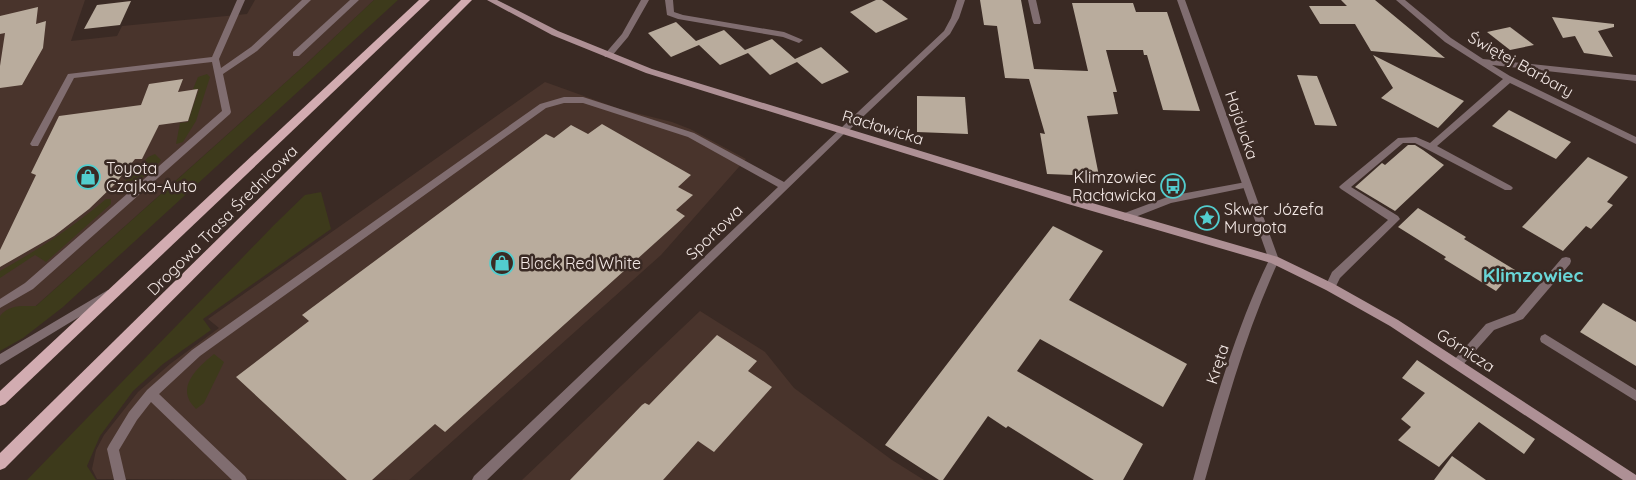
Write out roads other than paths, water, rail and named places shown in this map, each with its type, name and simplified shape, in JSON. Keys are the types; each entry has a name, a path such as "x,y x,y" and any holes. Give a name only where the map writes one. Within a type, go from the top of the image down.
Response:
{"main road":[{"name":"Drogowa Trasa Średnicowa","path":"0,400 425,0"},
{"name":"Drogowa Trasa Średnicowa","path":"0,463 467,0"}],"street":[{"path":"0,304 29,286 227,112 215,59 241,0"},
{"path":"219,73 252,50 307,0"},
{"path":"296,54 355,0"},
{"name":"Racławicka","path":"491,0 555,33 608,55 712,92 1274,260"},
{"path":"608,55 625,35 645,0"},
{"path":"669,0 670,13 682,17 784,35 799,40"},
{"name":"Sportowa","path":"478,480 947,32 955,18 961,0"},
{"path":"1032,0 1037,22"},
{"name":"Hajducka","path":"1181,0 1274,260"},
{"name":"Świętej Barbary","path":"1400,0 1448,40 1509,79 1636,141"},
{"path":"35,144 71,76 215,59"},
{"path":"1480,61 1636,78"},
{"path":"1431,146 1509,79"},
{"path":"120,480 113,449 133,416 151,394 196,353 543,106 564,100 583,100 691,134 785,187"},
{"path":"1330,287 1336,276 1395,219 1344,186 1401,140 1416,140 1431,146 1508,188"},
{"path":"1125,217 1170,200 1246,185"},
{"name":"Górnicza","path":"1274,260 1330,287 1394,323 1633,480"},
{"name":"Kręta","path":"1199,480 1222,398 1256,296 1274,260"},
{"path":"1457,364 1490,326 1520,316 1566,261"},
{"path":"0,360 118,288"},
{"path":"1545,339 1636,396"},
{"path":"151,394 241,480"}],"place":[{"name":"Toyota Czajka-Auto","path":"88,177"},
{"name":"Klimzowiec Racławicka","path":"1173,186"},
{"name":"Skwer Józefa Murgota","path":"1207,218"},
{"name":"Black Red White","path":"502,263"}],"district":[{"name":"Klimzowiec","path":"1533,275"}]}
